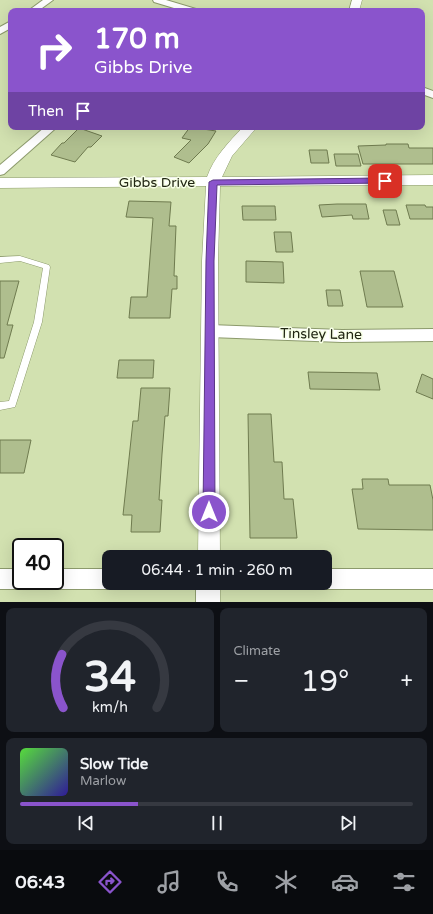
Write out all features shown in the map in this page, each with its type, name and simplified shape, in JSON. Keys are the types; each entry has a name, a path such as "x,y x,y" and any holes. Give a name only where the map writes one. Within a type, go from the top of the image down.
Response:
{"street":[{"path":"37,8 49,0"},
{"path":"157,0 182,8"},
{"path":"0,171 48,130"},
{"path":"209,550 210,261 213,182 216,170 229,150 247,130"},
{"name":"Gibbs Drive","path":"0,183 433,180"},
{"name":"Tinsley Lane","path":"210,331 342,336 433,335"},
{"path":"0,579 12,579"},
{"path":"64,579 102,579"},
{"path":"332,579 433,579"},
{"path":"208,590 208,602"}],"lane":[{"path":"0,260 20,258 48,267 38,322 12,404 0,406"}],"building":[{"path":"77,130 85,130 102,136 91,147 88,147 75,162 51,155 62,143 64,143"},
{"path":"188,130 216,131 208,144 189,163 174,157 191,140 182,138"},
{"path":"408,144 409,148 433,148 433,164 363,164 358,146"},
{"path":"309,150 327,150 329,163 311,163"},
{"path":"334,154 358,154 361,166 336,166"},
{"path":"129,201 171,202 169,226 176,226 174,276 177,276 177,289 172,289 170,318 129,318 131,297 147,297 153,218 126,217"},
{"path":"366,204 369,219 353,219 352,215 322,217 319,205"},
{"path":"406,205 425,205 426,207 433,207 433,219 410,219"},
{"path":"242,206 275,206 276,220 243,220"},
{"path":"383,210 396,210 400,225 387,225"},
{"path":"274,232 291,232 293,252 276,252"},
{"path":"246,261 283,262 284,283 246,282"},
{"path":"360,271 394,271 403,307 367,307"},
{"path":"0,281 19,281 7,325 13,325 4,358 0,358"},
{"path":"326,290 340,290 343,306 328,306"},
{"path":"119,360 154,360 153,378 117,378"},
{"path":"308,372 377,373 380,390 310,389"},
{"path":"422,374 433,379 433,399 416,392"},
{"path":"141,388 170,388 168,416 165,416 162,454 159,500 162,500 160,532 131,532 132,515 123,515 133,421 138,421"},
{"path":"248,414 271,414 274,462 282,462 284,499 293,499 297,538 250,538"},
{"path":"0,440 31,440 24,473 0,473"},
{"path":"362,479 388,479 389,485 430,485 433,500 433,530 358,529 352,489 363,489"}],"route":[{"path":"209,512 210,261 213,182 385,181"}]}
